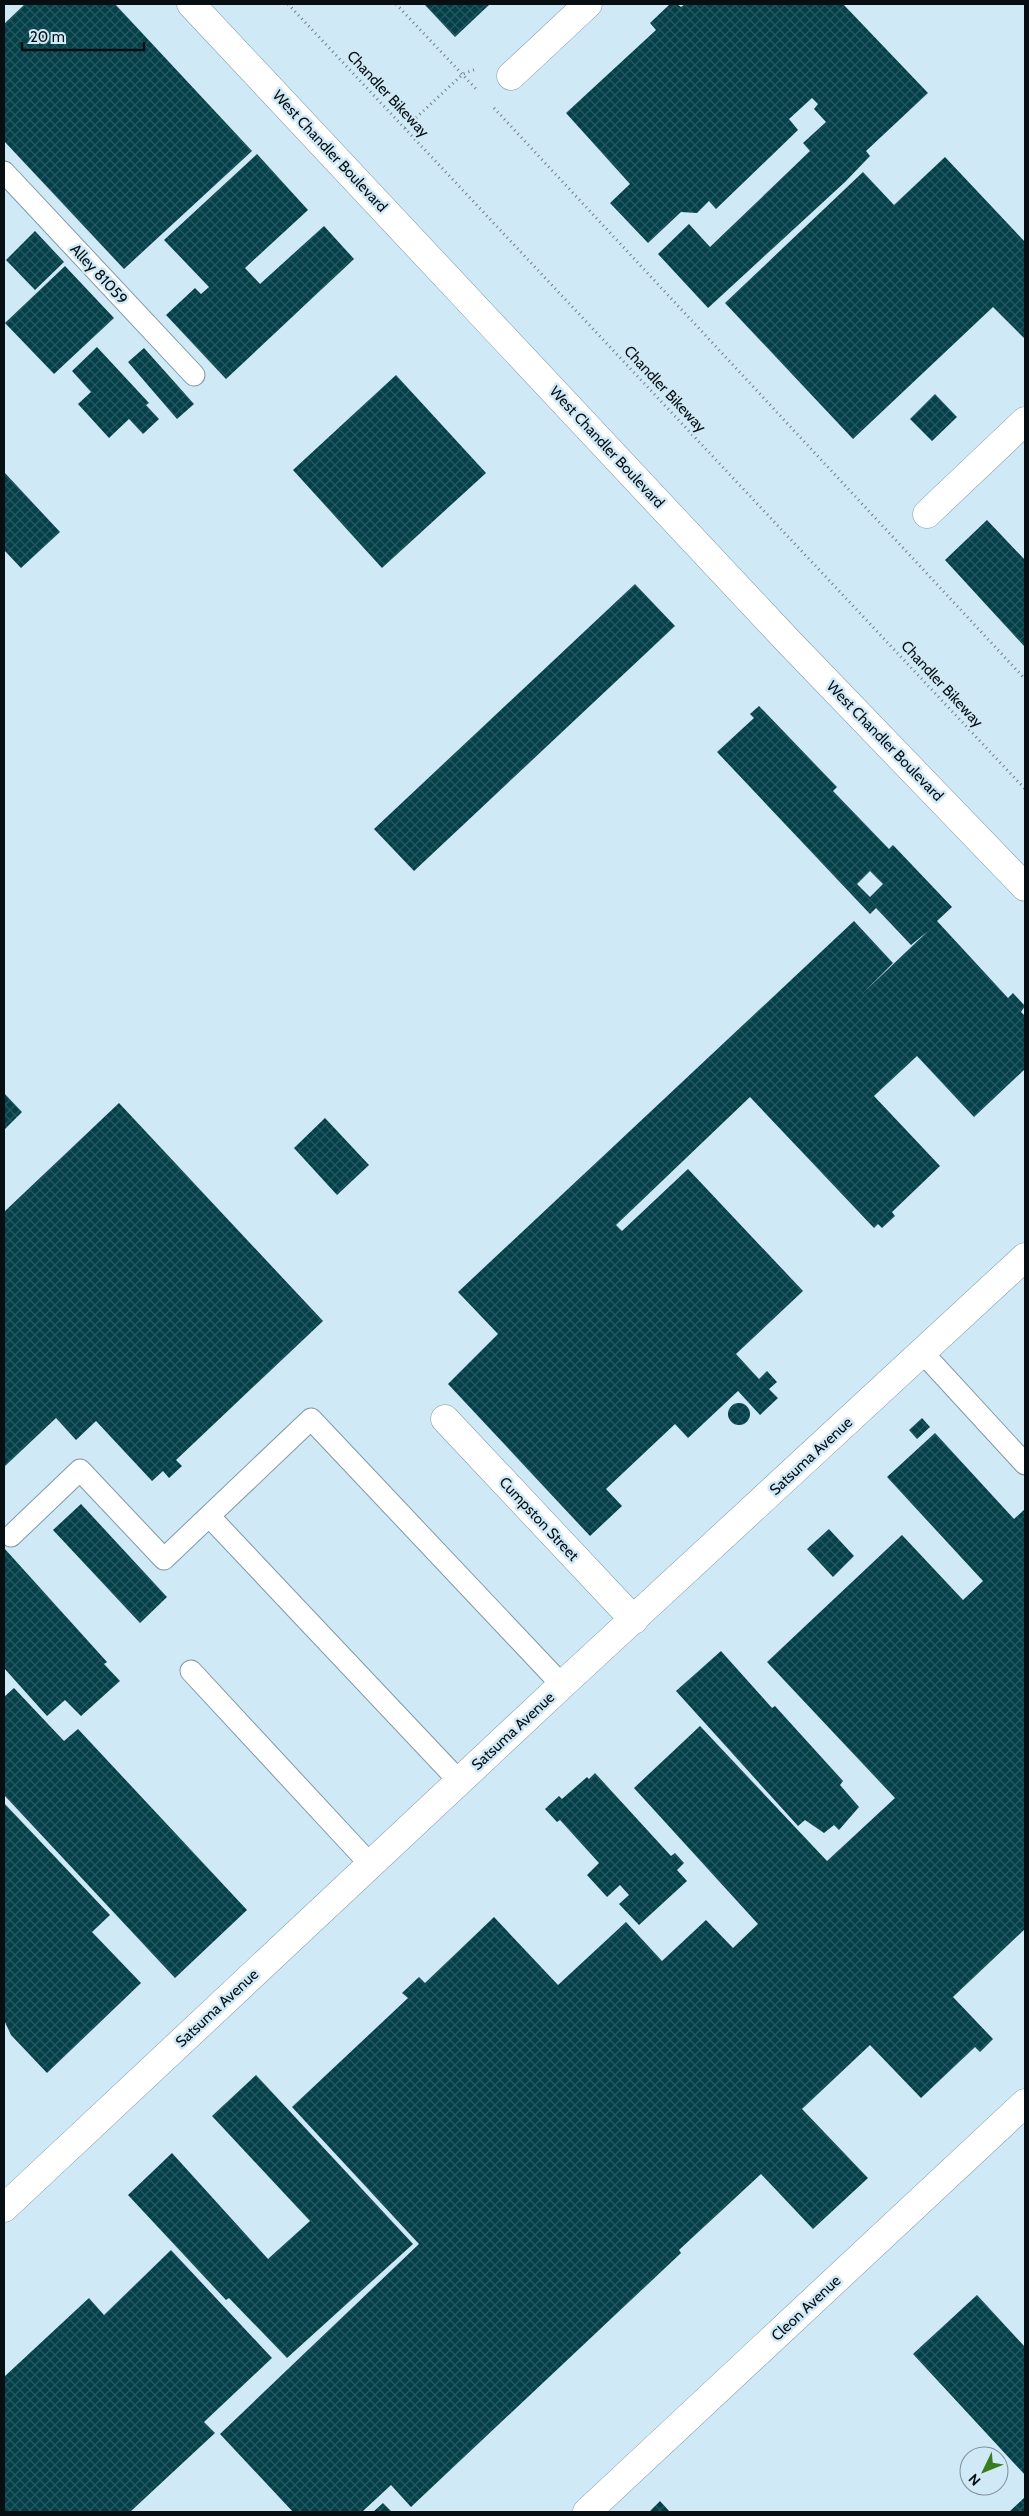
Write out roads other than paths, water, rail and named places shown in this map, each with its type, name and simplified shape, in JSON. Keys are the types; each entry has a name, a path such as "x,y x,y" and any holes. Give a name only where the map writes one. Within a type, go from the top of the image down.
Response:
{"street":[{"name":"West Chandler Boulevard","path":"191,4 774,625 1025,887"},
{"path":"511,76 588,4"},
{"path":"927,514 1025,421"},
{"name":"Satsuma Avenue","path":"4,2208 562,1685 1025,1257"},
{"name":"Cumpston Street","path":"444,1418 634,1620"},
{"name":"Cleon Avenue","path":"587,2512 1025,2103"}],"lane":[{"name":"Alley 81059","path":"4,172 194,375"},
{"path":"923,1353 1025,1464"},
{"path":"11,1536 80,1470 164,1559 311,1419 562,1685"},
{"path":"209,1516 459,1781"},
{"path":"191,1671 370,1864"}]}
